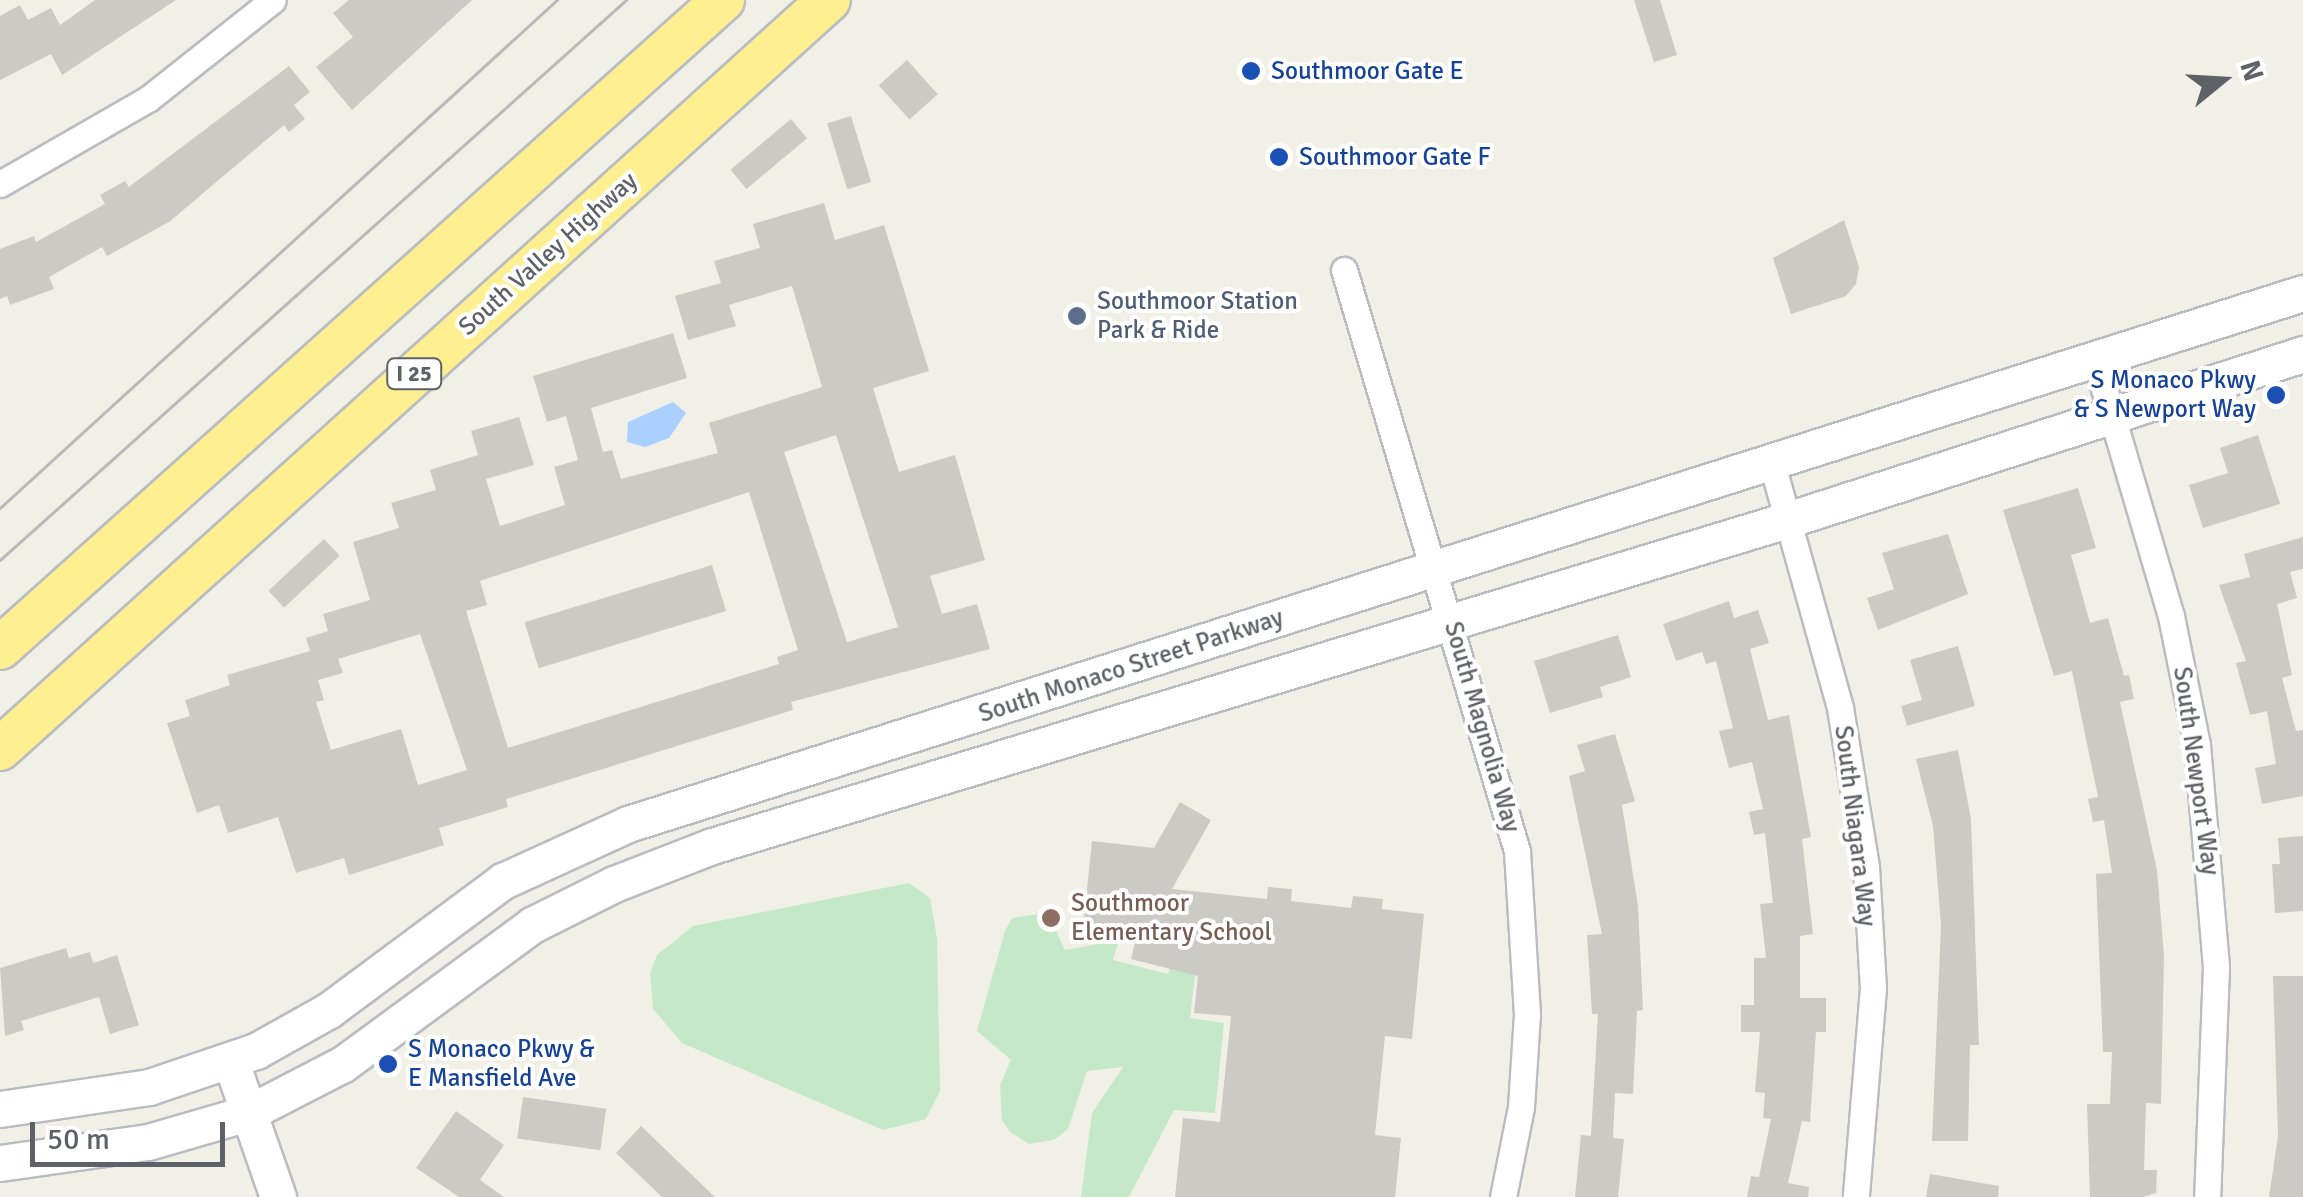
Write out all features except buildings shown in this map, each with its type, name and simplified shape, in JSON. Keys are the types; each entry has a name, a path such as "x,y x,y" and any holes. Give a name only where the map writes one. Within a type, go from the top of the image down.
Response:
{"highway":[{"path":"0,648 722,0"},
{"name":"South Valley Highway","path":"0,749 829,0"}],"main road":[{"name":"South Monaco Street Parkway","path":"0,1110 120,1093 231,1062 329,1010 503,881 584,841 2303,293"},
{"name":"South Monaco Street Parkway","path":"0,1163 148,1142 248,1113 343,1064 532,925 652,868 1787,520 2111,412 2303,354"},
{"path":"231,1062 278,1197"}],"street":[{"path":"0,184 148,99 274,0"},
{"name":"South Magnolia Way","path":"1344,270 1501,781 1524,907 1524,1068 1503,1197"},
{"name":"South Newport Way","path":"2095,358 2171,616 2197,745 2216,967 2207,1197"},
{"name":"South Niagara Way","path":"1772,464 1840,708 1866,867 1872,988 1856,1197"}],"green space":[{"path":"909,883 930,898 937,938 940,1091 926,1119 883,1130 682,1043 653,1009 650,973 657,955 693,926"},
{"path":"1187,896 1204,897 1190,1018 1224,1023 1215,1113 1174,1110 1129,1197 1081,1197 1092,1113 1123,1067 1087,1071 1068,1129 1054,1140 1029,1144 1010,1132 1002,1120 1000,1085 1011,1060 977,1031 1005,931 1012,918 1038,914 1051,920 1065,950 1119,940 1113,960 1168,974"}],"water":[{"path":"673,402 686,413 669,438 645,447 627,442 628,422"}],"tram line":[{"path":"0,508 557,0"},
{"path":"0,560 626,0"}],"place":[{"name":"Southmoor Gate E","path":"1251,71"},
{"name":"Southmoor Gate F","path":"1279,157"},
{"name":"Southmoor Station Park & Ride","path":"1077,316"},
{"name":"S Monaco Pkwy & S Newport Way","path":"2276,395"},
{"name":"Southmoor Elementary School","path":"1051,918"},
{"name":"S Monaco Pkwy & E Mansfield Ave","path":"388,1064"}]}
